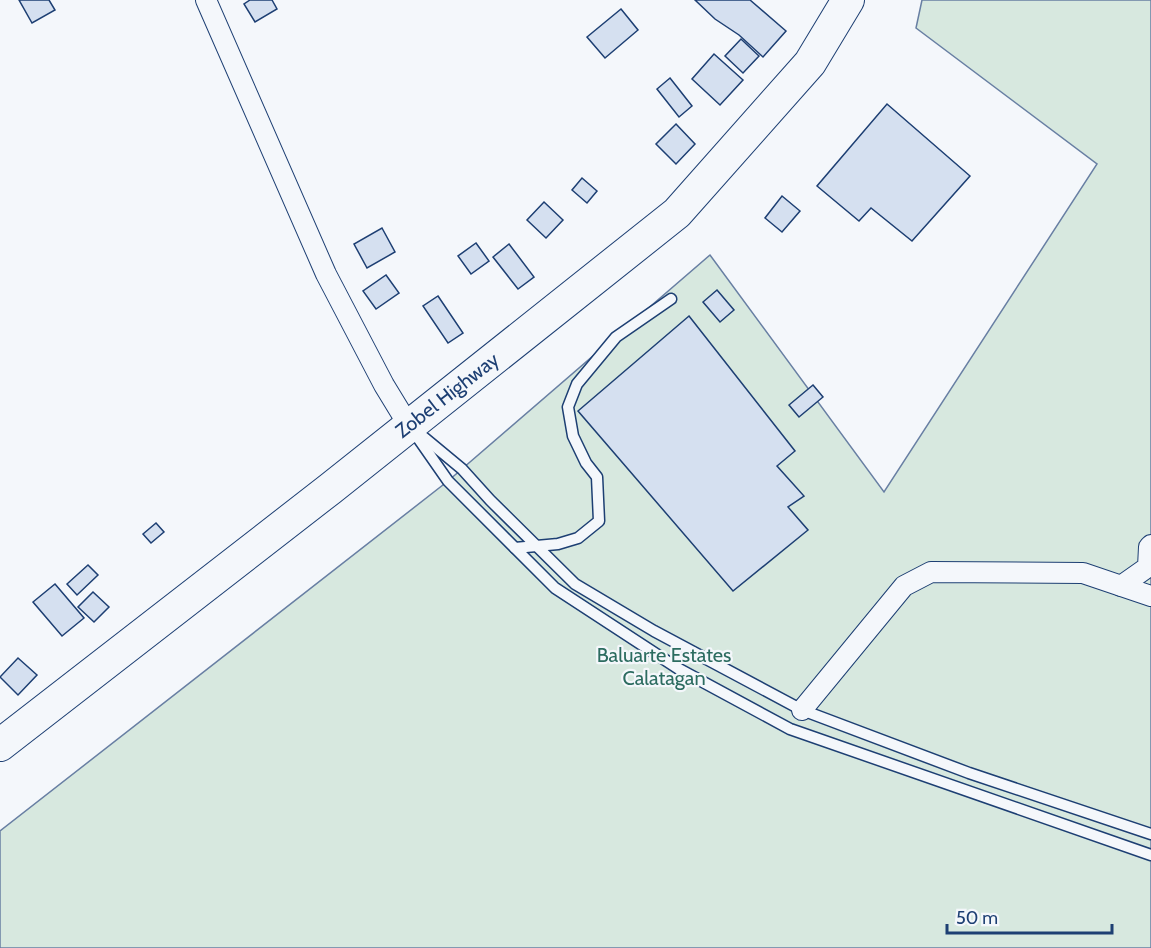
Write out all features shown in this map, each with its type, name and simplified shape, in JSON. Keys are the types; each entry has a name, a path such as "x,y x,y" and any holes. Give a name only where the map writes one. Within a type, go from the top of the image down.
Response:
{"main road":[{"name":"Zobel Highway","path":"0,745 409,426 677,213 810,63 848,0"}],"street":[{"path":"206,0 326,274 384,385 409,426"},
{"path":"1121,586 1150,567 1149,547 1151,545"},
{"path":"802,710 904,586 931,572 1083,573 1151,596"}],"lane":[{"path":"515,548 558,544 578,538 599,521 597,477 586,463 573,436 568,407 577,384 616,337 671,299"},
{"path":"409,426 462,469 575,584 654,631 802,710 969,773 1151,834"},
{"path":"409,426 448,481 555,588 679,669 790,729 1151,855"},
{"path":"479,512 490,500"}],"green space":[{"name":"Baluarte Estates Calatagan","path":"922,0 1151,0 1151,948 0,948 0,831 448,481 710,255 884,492 1097,164 916,28"}],"building":[{"path":"19,0 49,0 55,10 32,23"},
{"path":"250,0 272,0 277,9 255,22 244,4"},
{"path":"695,0 750,0 786,31 763,57"},
{"path":"621,9 638,30 605,58 587,37"},
{"path":"741,39 759,56 743,73 725,56"},
{"path":"714,54 743,80 720,105 692,79"},
{"path":"670,78 692,106 679,117 657,89"},
{"path":"887,104 970,176 912,241 871,208 859,221 817,186"},
{"path":"676,124 695,144 676,164 656,144"},
{"path":"582,178 597,191 587,203 572,190"},
{"path":"782,196 800,211 782,232 765,218"},
{"path":"544,202 563,220 546,238 527,220"},
{"path":"382,228 395,252 367,268 354,244"},
{"path":"476,243 489,261 471,274 458,256"},
{"path":"509,244 534,277 518,289 493,257"},
{"path":"386,275 399,293 376,309 363,291"},
{"path":"717,290 734,310 720,322 703,302"},
{"path":"438,296 463,333 448,343 423,306"},
{"path":"689,316 795,451 777,466 804,496 788,507 808,530 733,591 578,411"},
{"path":"813,385 823,397 799,417 789,405"},
{"path":"156,523 164,532 151,543 143,534"},
{"path":"88,565 98,575 77,595 67,584"},
{"path":"55,584 84,618 62,636 33,602"},
{"path":"93,592 109,607 94,622 78,607"},
{"path":"18,658 37,675 18,695 0,677"}]}
